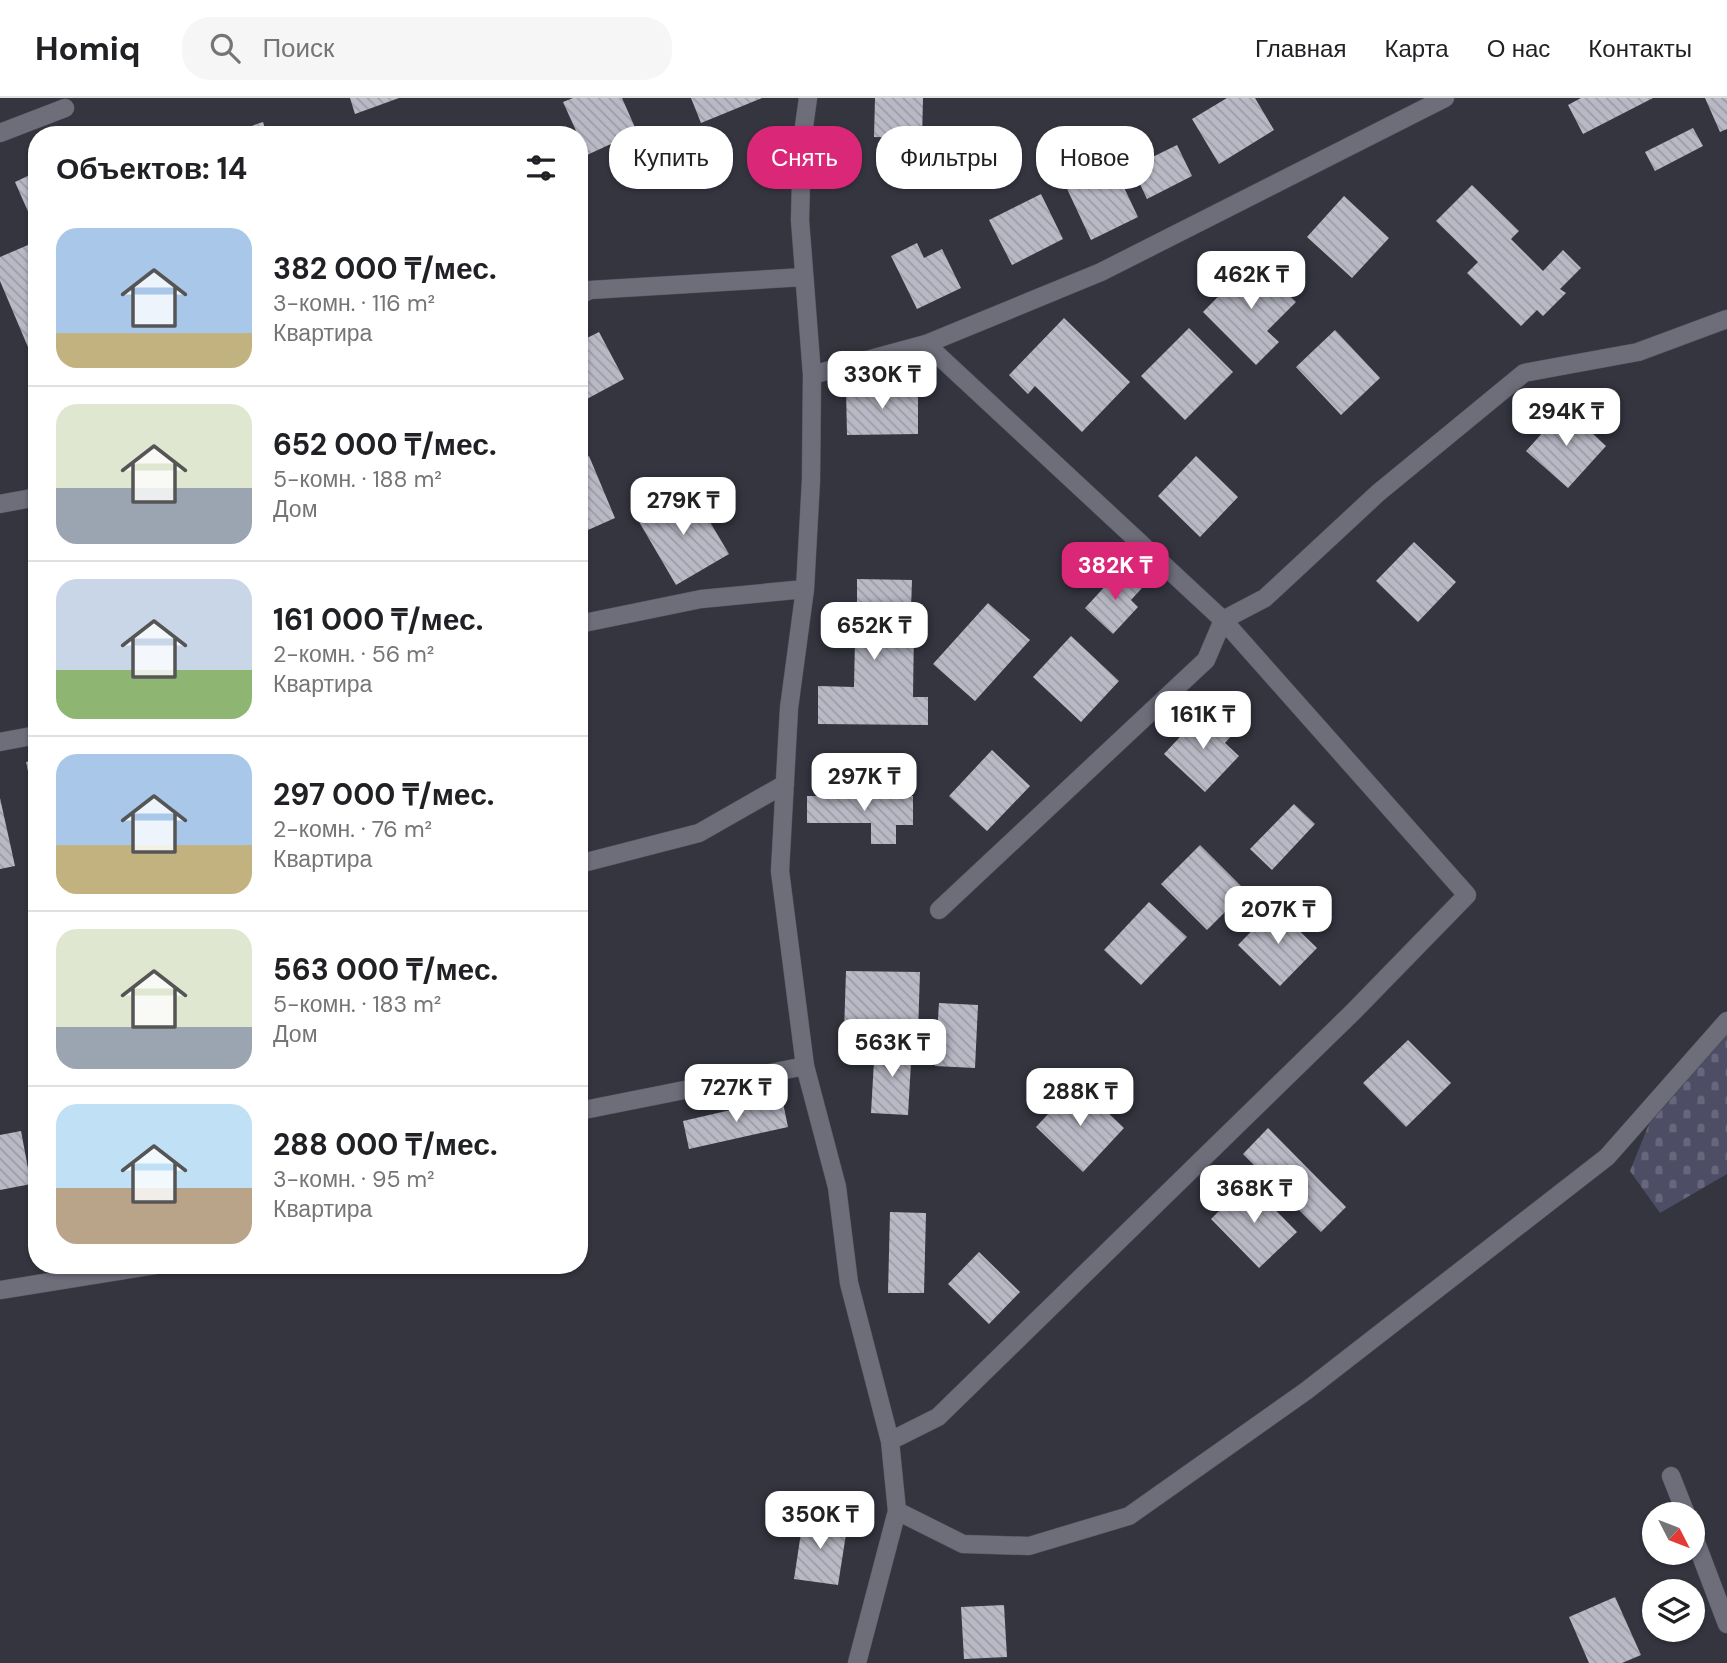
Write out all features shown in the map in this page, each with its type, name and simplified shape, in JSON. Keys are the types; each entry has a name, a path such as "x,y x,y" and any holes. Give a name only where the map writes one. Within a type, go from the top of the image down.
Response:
{"street":[{"path":"808,98 801,168 804,276 812,375 811,480 804,589 789,708 780,871 805,1066 837,1187 849,1283 890,1441 897,1511 858,1663"},
{"path":"812,375 926,344 1101,272 1445,98"},
{"path":"0,133 65,108"},
{"path":"588,291 804,276"},
{"path":"939,910 1206,660 1223,620 1265,598 1378,493 1524,373 1637,352 1727,319"},
{"path":"890,1441 938,1417 1354,1011 1467,895 1223,620 926,344"},
{"path":"0,504 28,499"},
{"path":"588,622 701,599 804,589"},
{"path":"0,742 28,737"},
{"path":"588,862 699,833 785,784"},
{"path":"897,1511 963,1544 1030,1546 1129,1516 1306,1391 1607,1157 1727,1021"},
{"path":"588,1109 805,1066"},
{"path":"0,1290 99,1274"},
{"path":"1671,1476 1681,1502"},
{"path":"1705,1565 1727,1624"}],"green space":[{"path":"1727,1035 1727,1174 1660,1213 1630,1171 1649,1124"}],"building":[{"path":"350,98 399,98 355,114"},
{"path":"573,98 622,98 634,126 609,126 609,145 588,155 588,126 574,126 563,102"},
{"path":"691,98 762,98 701,123"},
{"path":"875,98 923,98 922,126 876,126 874,137"},
{"path":"1227,98 1255,98 1274,130 1219,164 1192,119"},
{"path":"1581,98 1653,98 1583,134 1568,105"},
{"path":"1705,98 1727,98 1727,129 1720,132"},
{"path":"1693,128 1703,146 1655,171 1645,152"},
{"path":"1177,145 1192,176 1147,199 1142,189 1154,189 1154,156"},
{"path":"28,176 28,212 15,182"},
{"path":"1472,185 1519,231 1511,239 1543,271 1563,250 1581,268 1560,289 1566,293 1543,316 1537,310 1521,326 1467,273 1478,262 1436,221"},
{"path":"1067,189 1125,189 1138,217 1091,240"},
{"path":"1041,194 1063,239 1012,265 989,220"},
{"path":"1344,196 1389,238 1352,278 1307,237"},
{"path":"917,243 924,258 942,249 961,288 917,309 891,256"},
{"path":"28,245 28,347 0,281 0,257"},
{"path":"1254,260 1296,302 1267,331 1279,342 1256,365 1203,312"},
{"path":"1064,318 1130,382 1082,432 1035,386 1028,394 1009,375"},
{"path":"1189,328 1233,372 1185,420 1141,376"},
{"path":"1335,330 1380,378 1341,415 1296,367"},
{"path":"599,332 624,379 588,398 588,338"},
{"path":"918,388 918,434 847,435 846,389"},
{"path":"1565,408 1606,446 1568,488 1526,451"},
{"path":"588,456 615,518 588,530"},
{"path":"1196,456 1238,497 1200,537 1158,496"},
{"path":"691,490 729,554 676,585 638,520"},
{"path":"1414,542 1456,582 1418,622 1376,581"},
{"path":"1121,569 1142,588 1131,600 1138,607 1113,634 1085,608"},
{"path":"857,579 912,580 911,609 871,608 871,629 914,629 913,697 928,697 928,725 818,724 818,686 854,687 855,639 824,639 824,608 857,608"},
{"path":"988,603 1030,640 975,701 933,664"},
{"path":"1071,636 1119,681 1081,722 1033,677"},
{"path":"1206,709 1233,734 1225,743 1239,756 1205,792 1164,754"},
{"path":"992,750 1030,786 987,831 949,796"},
{"path":"807,796 913,796 913,825 896,825 896,844 871,844 871,823 807,823"},
{"path":"0,798 15,866 0,869"},
{"path":"1294,804 1315,824 1272,870 1250,849"},
{"path":"1200,845 1246,891 1207,930 1161,884"},
{"path":"1149,902 1187,937 1141,985 1104,950"},
{"path":"1275,907 1317,948 1280,986 1238,945"},
{"path":"846,971 920,972 918,1034 844,1033"},
{"path":"939,1003 978,1005 975,1068 935,1066"},
{"path":"1408,1040 1451,1083 1406,1127 1363,1083"},
{"path":"875,1043 912,1045 908,1115 871,1113"},
{"path":"1077,1083 1124,1128 1083,1172 1036,1127"},
{"path":"782,1098 788,1127 689,1149 683,1121"},
{"path":"1268,1128 1346,1207 1321,1232 1243,1154"},
{"path":"21,1131 28,1168 28,1185 0,1190 0,1135"},
{"path":"1248,1182 1297,1232 1259,1268 1211,1219"},
{"path":"890,1212 926,1213 924,1293 888,1293"},
{"path":"979,1252 1020,1292 989,1324 948,1284"},
{"path":"804,1513 825,1516 823,1525 847,1528 838,1585 794,1579"},
{"path":"1615,1597 1641,1655 1622,1663 1589,1663 1569,1617"},
{"path":"1004,1605 1007,1657 964,1659 961,1607"}]}
